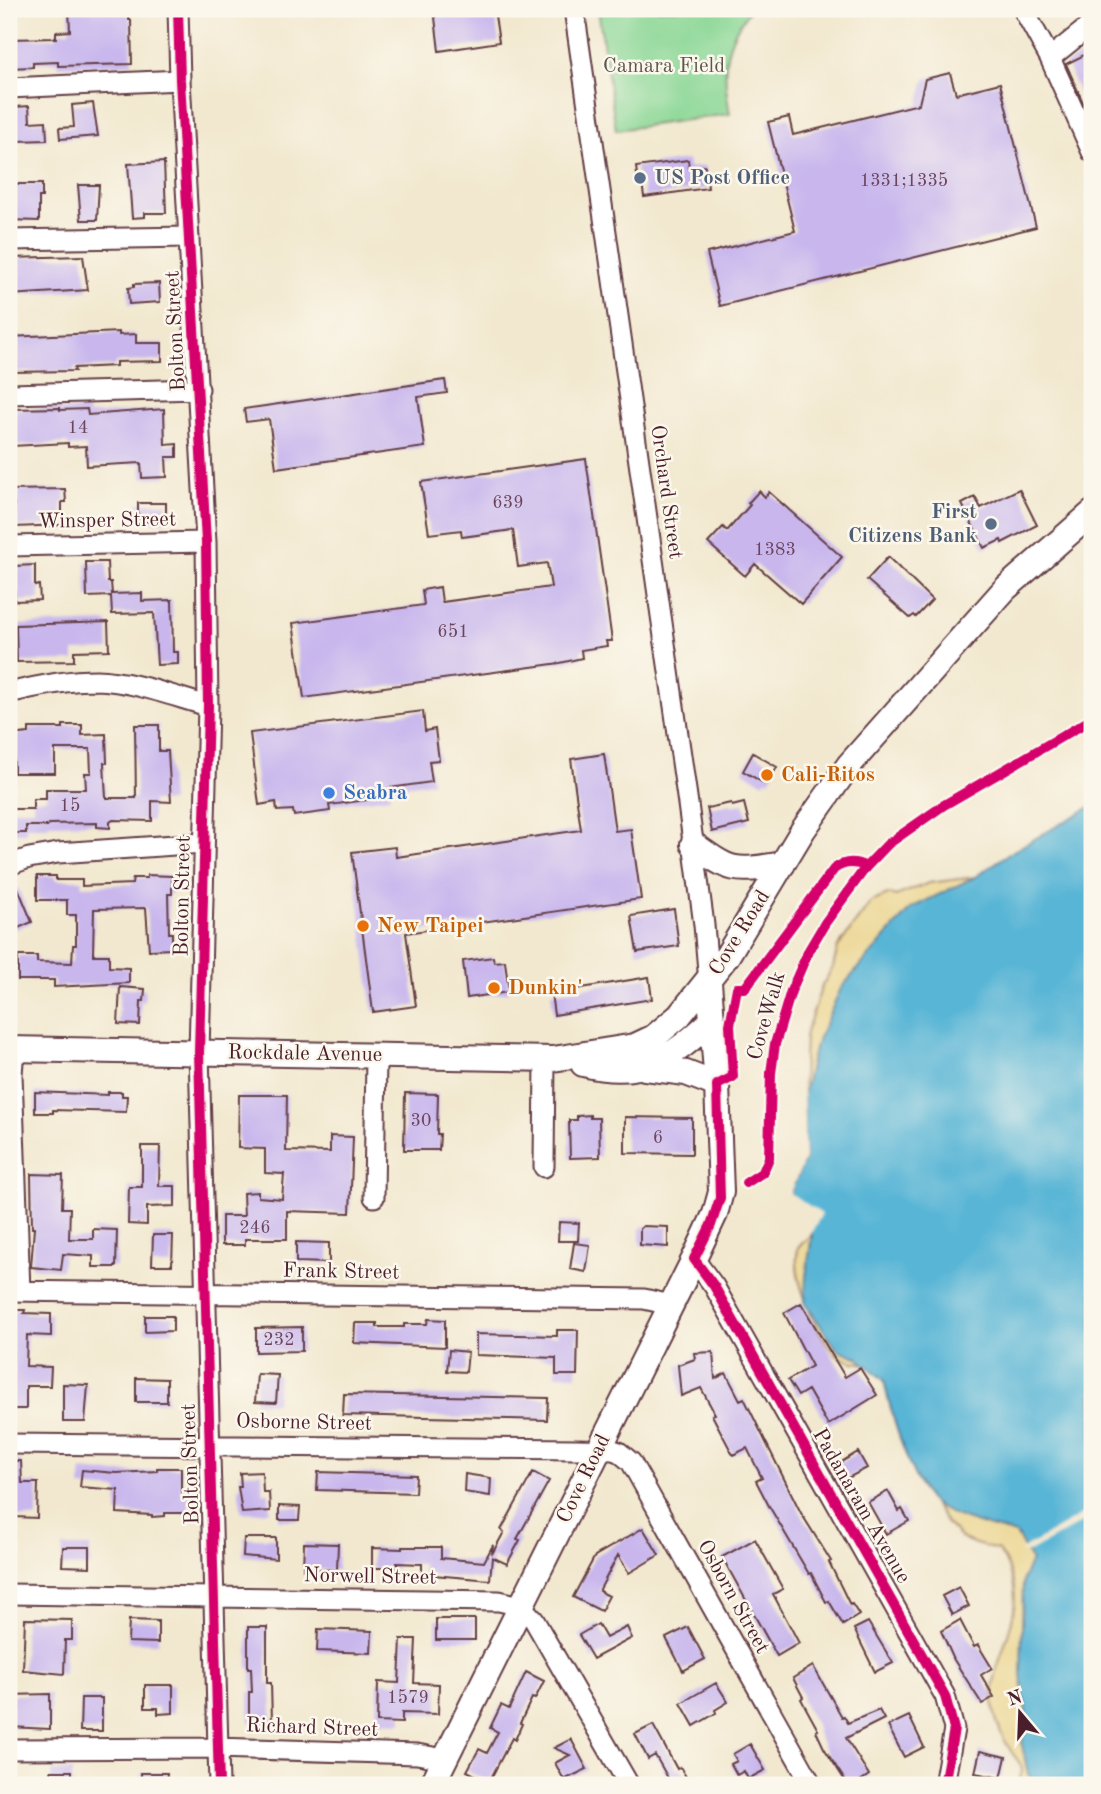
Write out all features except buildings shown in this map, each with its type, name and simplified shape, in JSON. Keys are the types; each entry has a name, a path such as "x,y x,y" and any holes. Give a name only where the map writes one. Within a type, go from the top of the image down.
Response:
{"main road":[{"name":"Cove Road","path":"438,1778 598,1449 711,1225 720,1198 717,1085 709,982 741,935 811,816 849,765 969,628 1019,576 1092,513"},
{"path":"693,844 732,868 746,870 783,864"},
{"name":"Rockdale Avenue","path":"12,1049 552,1058 624,1049 645,1042 679,1016 709,982"},
{"name":"Rockdale Avenue","path":"552,1058 596,1068 649,1066 671,1055 712,1020"},
{"path":"637,1068 686,1073 717,1085"}],"street":[{"name":"Bolton Street","path":"178,9 206,542 208,706 199,1052 219,1785"},
{"name":"Orchard Street","path":"574,9 693,844 709,982"},
{"path":"1023,9 1050,58 1092,152"},
{"path":"1050,58 1092,24"},
{"path":"9,88 180,80"},
{"path":"9,240 189,237"},
{"path":"9,394 199,389"},
{"name":"Winsper Street","path":"9,546 206,542"},
{"path":"9,693 67,681 98,680 135,685 208,706"},
{"path":"9,865 58,853 204,843"},
{"path":"12,1049 14,1291"},
{"path":"374,1197 376,1056"},
{"path":"544,1167 552,1058"},
{"name":"Padanaram Avenue","path":"694,1259 714,1286 942,1689 954,1729 944,1785"},
{"name":"Frank Street","path":"14,1291 644,1299 671,1305"},
{"name":"Osborne Street","path":"9,1444 598,1449"},
{"name":"Osborn Street","path":"598,1449 619,1452 631,1462 813,1785"},
{"name":"Norwell Street","path":"9,1594 499,1601 521,1606"},
{"path":"521,1606 541,1630 629,1785"},
{"name":"Richard Street","path":"9,1749 217,1748 417,1754 438,1778"}],"green space":[{"name":"Camara Field","path":"598,9 751,9 734,33 727,58 725,71 730,114 616,130"}],"sand":[{"path":"975,877 802,1105 805,1036 822,986 833,967 838,947 871,902 929,883"},
{"path":"812,1235 1036,1540 1047,1785 1018,1785 1021,1767 1002,1734 994,1707 995,1681 1014,1608 1010,1571 998,1550 960,1537 947,1524 934,1504 921,1472 898,1431 882,1366 844,1359 835,1353 819,1331 801,1287 797,1261 798,1247"}],"water":[{"path":"1092,806 1092,1785 1036,1785 1028,1774 1022,1745 1026,1713 1021,1674 1023,1579 1031,1560 1016,1534 973,1522 941,1509 925,1494 903,1446 884,1380 857,1357 837,1349 805,1303 812,1235 807,1213 790,1193 805,1159 803,1095 814,1049 841,988 911,908 975,877 1010,853"}],"pier":[{"path":"803,1081 805,1159 790,1193 822,1214 808,1238 804,1215 786,1193 802,1158 799,1105"},
{"path":"1092,1509 1092,1517 1024,1555 1021,1550"}],"cycle path":[{"path":"178,9 206,542 208,706 199,1052 219,1785"},
{"name":"CoveWalk","path":"746,1183 763,1172 769,1158 771,1073 775,1044 791,991 809,950 825,923 866,867 888,844 944,805 1092,719"},
{"name":"CoveWalk","path":"866,867 850,863 834,869 745,988 737,988 730,1025 733,1077 717,1085 720,1198 711,1225 694,1259 714,1286 945,1696 954,1729 944,1785"}],"place":[{"name":"US Post Office","path":"640,178"},
{"name":"First Citizens Bank","path":"991,524"},
{"name":"Cali-Ritos","path":"767,775"},
{"name":"Seabra","path":"329,793"},
{"name":"New Taipei","path":"363,926"},
{"name":"Dunkin'","path":"494,988"}]}
